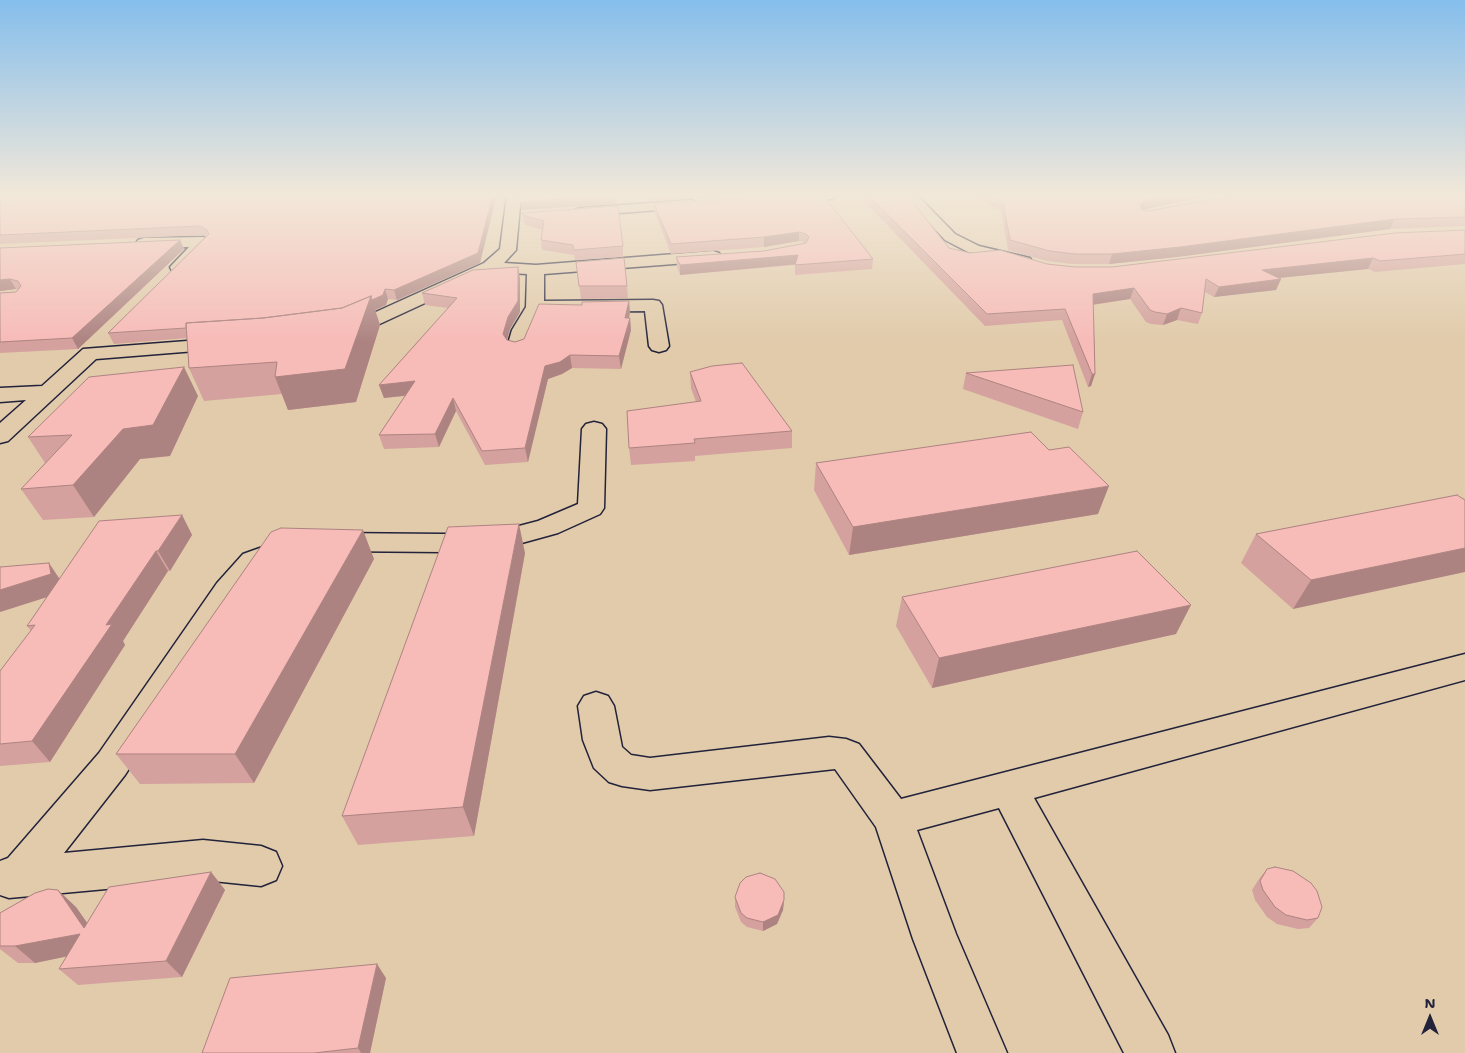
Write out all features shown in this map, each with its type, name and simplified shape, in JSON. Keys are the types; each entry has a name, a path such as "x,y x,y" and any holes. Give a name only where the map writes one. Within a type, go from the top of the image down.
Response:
{"street":[{"path":"165,280 201,244"},
{"path":"323,334 352,330 490,267 508,250 510,244"},
{"path":"963,244 974,249 1008,256 1036,265"},
{"path":"490,267 536,270 728,256"},
{"path":"517,347 522,330 535,307 536,270"},
{"path":"535,307 653,305 659,346"},
{"path":"0,436 110,333"},
{"path":"90,353 246,342"},
{"path":"0,395 45,392"},
{"path":"9,878 112,764 228,590 253,561 288,546 302,544 324,542 444,543 500,540 548,527 591,508 594,428"},
{"path":"893,818 1465,667"},
{"path":"596,706 601,740 608,757 622,770 650,774 829,753 846,755 893,818 935,939 982,1053"},
{"path":"1008,788 1150,1053"},
{"path":"9,878 203,860 261,866"}],"building":[{"path":"87,244 175,244 72,338 0,342 0,293 16,292 21,286 18,281 10,279 0,280 0,248"},
{"path":"199,244 480,244 478,253 394,290 385,289 383,295 372,300 371,296 342,308 263,318 186,323 186,328 108,333"},
{"path":"567,244 623,244 623,246 574,250 573,245"},
{"path":"800,244 861,244 873,259 795,265 798,255 680,265 676,257 764,251"},
{"path":"917,244 946,244 949,248 970,253 1000,250 1047,264 1075,267 1112,267 1302,244 1465,244 1465,254 1380,261 1373,258 1262,270 1281,279 1219,287 1206,279 1202,313 1181,308 1167,314 1155,312 1150,310 1134,288 1093,294 1095,374 1092,374 1065,309 987,314"},
{"path":"1025,244 1202,244 1112,254 1075,254 1050,251"},
{"path":"624,258 627,286 579,286 576,262"},
{"path":"518,267 518,301 508,317 503,334 507,340 515,342 524,339 539,304 582,305 582,302 629,301 625,318 630,318 619,356 570,355 560,362 545,366 525,448 482,451 453,398 435,434 379,435 415,381 379,385 457,298 422,293 473,270"},
{"path":"371,296 345,369 275,377 277,362 189,368 186,323 263,318 342,308"},
{"path":"742,363 792,431 694,439 695,443 629,448 627,411 701,401 690,372 712,366"},
{"path":"1073,365 1083,412 966,373"},
{"path":"184,367 153,425 123,429 73,485 21,489 72,435 28,437 89,377"},
{"path":"1031,432 1049,450 1069,447 1109,486 853,527 816,463"},
{"path":"1457,495 1465,500 1465,548 1311,580 1256,534"},
{"path":"182,515 106,625 112,624 32,741 0,744 0,671 35,625 27,626 99,521"},
{"path":"519,524 463,807 342,816 448,527"},
{"path":"281,528 363,530 235,754 116,754 271,532"},
{"path":"1137,551 1191,605 939,658 902,597"},
{"path":"49,563 51,574 0,590 0,567"},
{"path":"1275,867 1293,871 1311,883 1317,891 1322,907 1318,918 1307,920 1286,915 1275,907 1263,890 1260,881 1267,869"},
{"path":"211,872 166,961 59,969 80,934 15,946 0,946 0,913 35,893 48,889 58,890 84,928 109,887"},
{"path":"760,873 775,879 784,892 784,900 778,915 763,922 747,918 741,913 735,897 740,883 746,877"},
{"path":"377,964 358,1048 314,1053 202,1053 230,978"}]}
